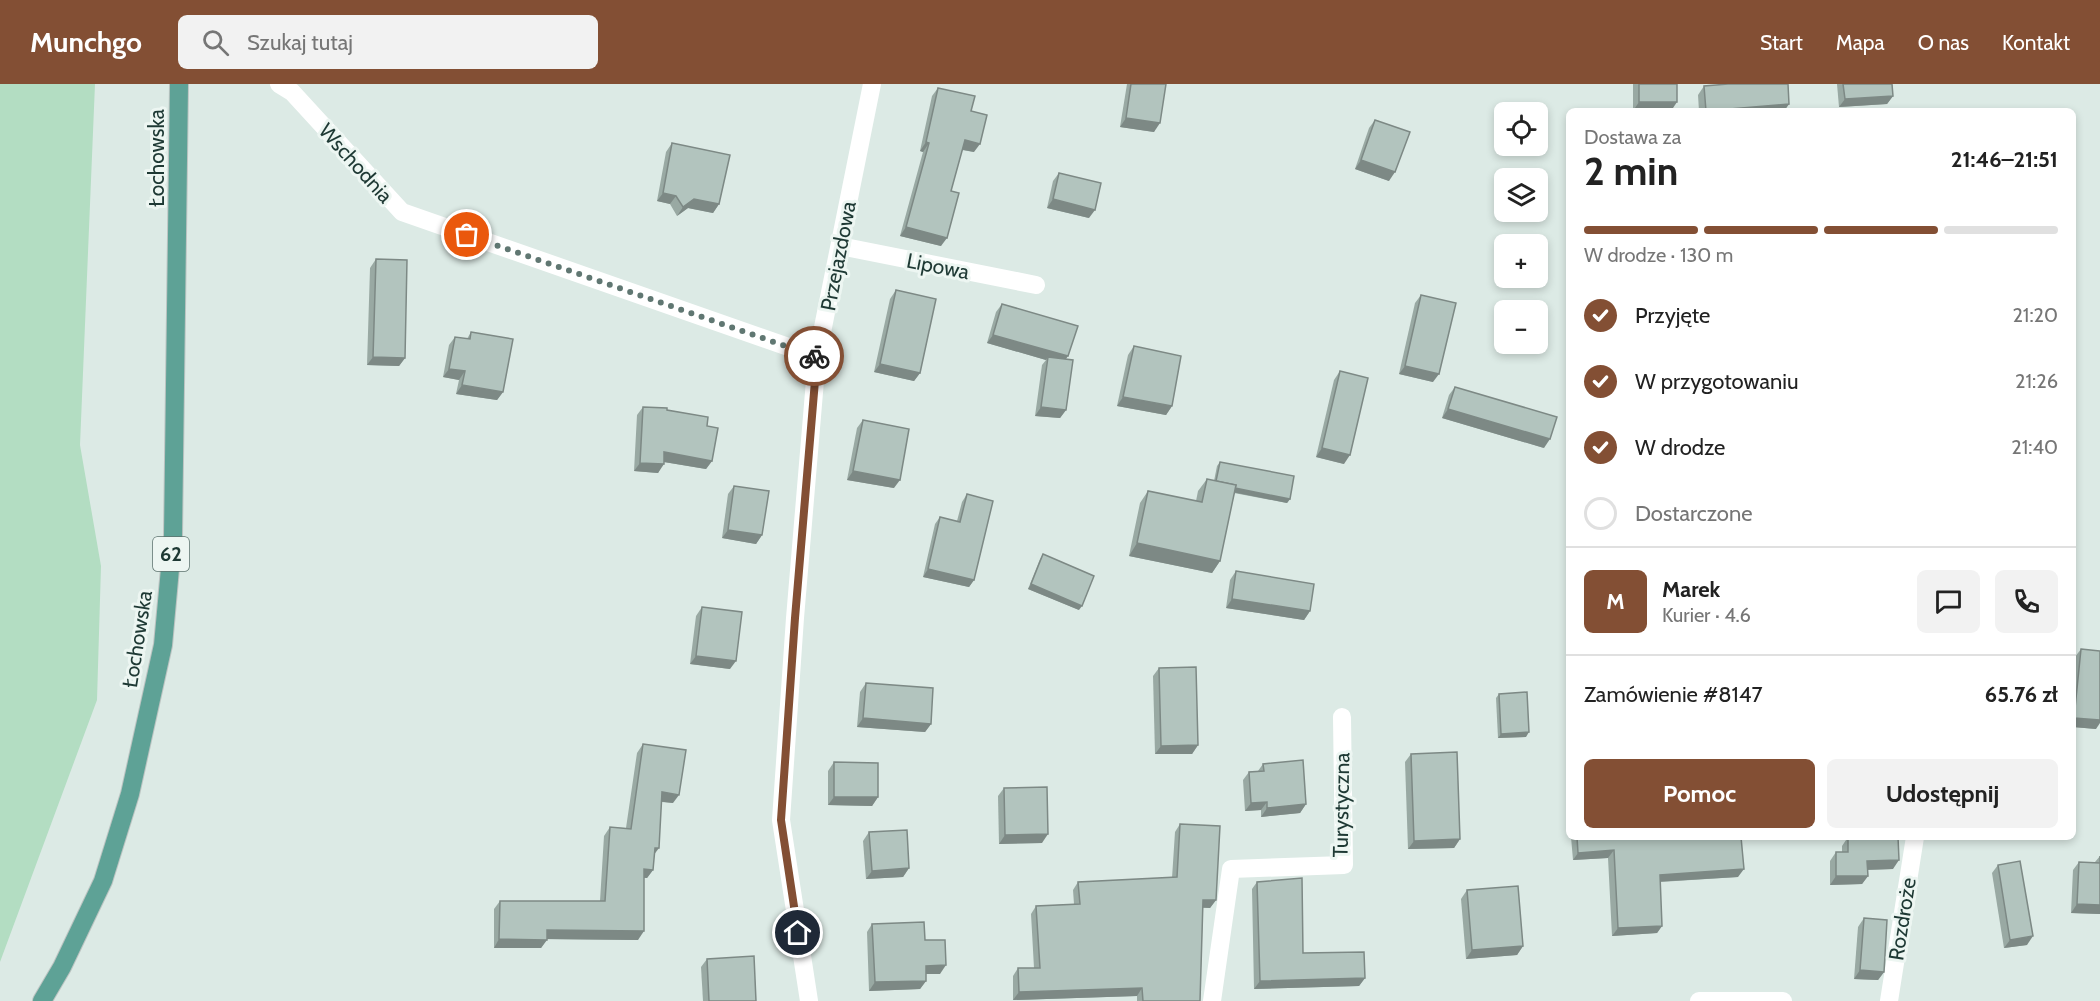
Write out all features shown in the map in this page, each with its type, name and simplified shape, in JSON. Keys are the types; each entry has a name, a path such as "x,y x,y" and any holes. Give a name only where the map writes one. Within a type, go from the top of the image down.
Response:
{"main road":[{"name":"Łochowska","path":"42,1001 62,968 103,881 130,794 163,645 173,536 178,84"}],"street":[{"name":"Wschodnia","path":"279,84 292,92 402,212 817,357"},
{"name":"Przejazdowa","path":"809,1001 781,820 817,357 872,84"},
{"name":"Lipowa","path":"840,246 1036,285"},
{"name":"Turystyczna","path":"1212,1001 1231,869 1344,865 1342,717"},
{"name":"Rozdroże","path":"1889,1001 1915,840"},
{"path":"1699,1001 1783,1001"}],"green space":[{"path":"0,84 95,84 80,445 101,566 97,700 0,962"}],"building":[{"path":"1131,84 1166,84 1160,123 1126,118"},
{"path":"1639,84 1677,84 1677,102 1639,102"},
{"path":"1788,84 1789,104 1706,108 1704,86"},
{"path":"1843,84 1892,84 1893,96 1845,99"},
{"path":"938,88 975,96 971,111 987,115 980,144 965,140 951,191 959,193 947,238 906,227 929,143 926,142"},
{"path":"1375,120 1410,132 1395,172 1361,160"},
{"path":"672,143 730,155 719,204 694,199 683,207 676,196 663,193"},
{"path":"1059,173 1101,183 1095,210 1053,199"},
{"path":"376,259 407,260 405,358 373,357"},
{"path":"896,290 936,299 920,373 880,364"},
{"path":"1421,295 1456,303 1439,374 1405,366"},
{"path":"1002,304 1078,326 1068,356 993,335"},
{"path":"471,332 513,339 503,392 462,385 465,371 449,369 455,337 470,339"},
{"path":"1134,346 1181,356 1172,406 1123,397"},
{"path":"1048,357 1073,360 1066,410 1041,407"},
{"path":"1340,371 1368,378 1350,455 1322,448"},
{"path":"1455,387 1557,417 1550,439 1448,409"},
{"path":"643,407 667,408 667,410 708,417 707,426 718,428 712,461 664,452 664,464 640,463"},
{"path":"863,420 909,429 900,480 853,471"},
{"path":"1220,462 1294,476 1290,499 1235,488 1236,485 1216,481"},
{"path":"1207,479 1236,485 1220,561 1137,543 1148,491 1202,502"},
{"path":"734,486 769,491 762,535 728,530"},
{"path":"967,494 993,501 974,580 928,569 940,517 960,522"},
{"path":"1043,554 1094,576 1082,606 1031,584"},
{"path":"1236,571 1314,584 1310,611 1232,599"},
{"path":"702,607 742,612 736,661 696,656"},
{"path":"2081,649 2100,651 2100,720 2076,718"},
{"path":"1196,667 1198,745 1161,746 1159,668"},
{"path":"866,683 933,688 931,724 863,718"},
{"path":"1527,692 1529,732 1501,734 1499,694"},
{"path":"643,744 686,750 679,795 662,792 659,848 655,848 653,870 644,869 644,931 547,930 547,940 499,939 500,901 605,901 610,827 631,829"},
{"path":"1457,752 1460,839 1414,841 1411,754"},
{"path":"1303,760 1306,804 1267,808 1267,802 1251,803 1249,772 1264,771 1263,764"},
{"path":"834,762 878,763 878,797 834,797"},
{"path":"1047,787 1048,834 1005,835 1004,788"},
{"path":"1180,824 1220,826 1216,900 1203,900 1200,1001 1143,1001 1142,988 1019,992 1018,968 1040,968 1036,906 1080,904 1078,882 1177,877"},
{"path":"907,830 909,868 872,871 869,832"},
{"path":"1577,840 1741,840 1744,869 1660,875 1662,926 1618,928 1614,850 1578,853"},
{"path":"1848,840 1898,840 1899,860 1867,861 1868,876 1836,876 1836,852 1848,852"},
{"path":"2020,861 2033,936 2010,940 1998,865"},
{"path":"2079,862 2100,863 2100,905 2077,904"},
{"path":"1302,878 1303,953 1364,952 1365,978 1260,981 1257,882"},
{"path":"1518,886 1523,946 1472,950 1467,890"},
{"path":"1864,918 1887,920 1884,972 1860,970"},
{"path":"924,922 925,940 945,940 946,965 926,966 926,981 875,982 872,924"},
{"path":"754,956 756,1001 709,1001 707,959"}],"way so far":[{"path":"467,235 814,356"}],"route":[{"path":"798,933 781,820 817,357 814,356"}]}
